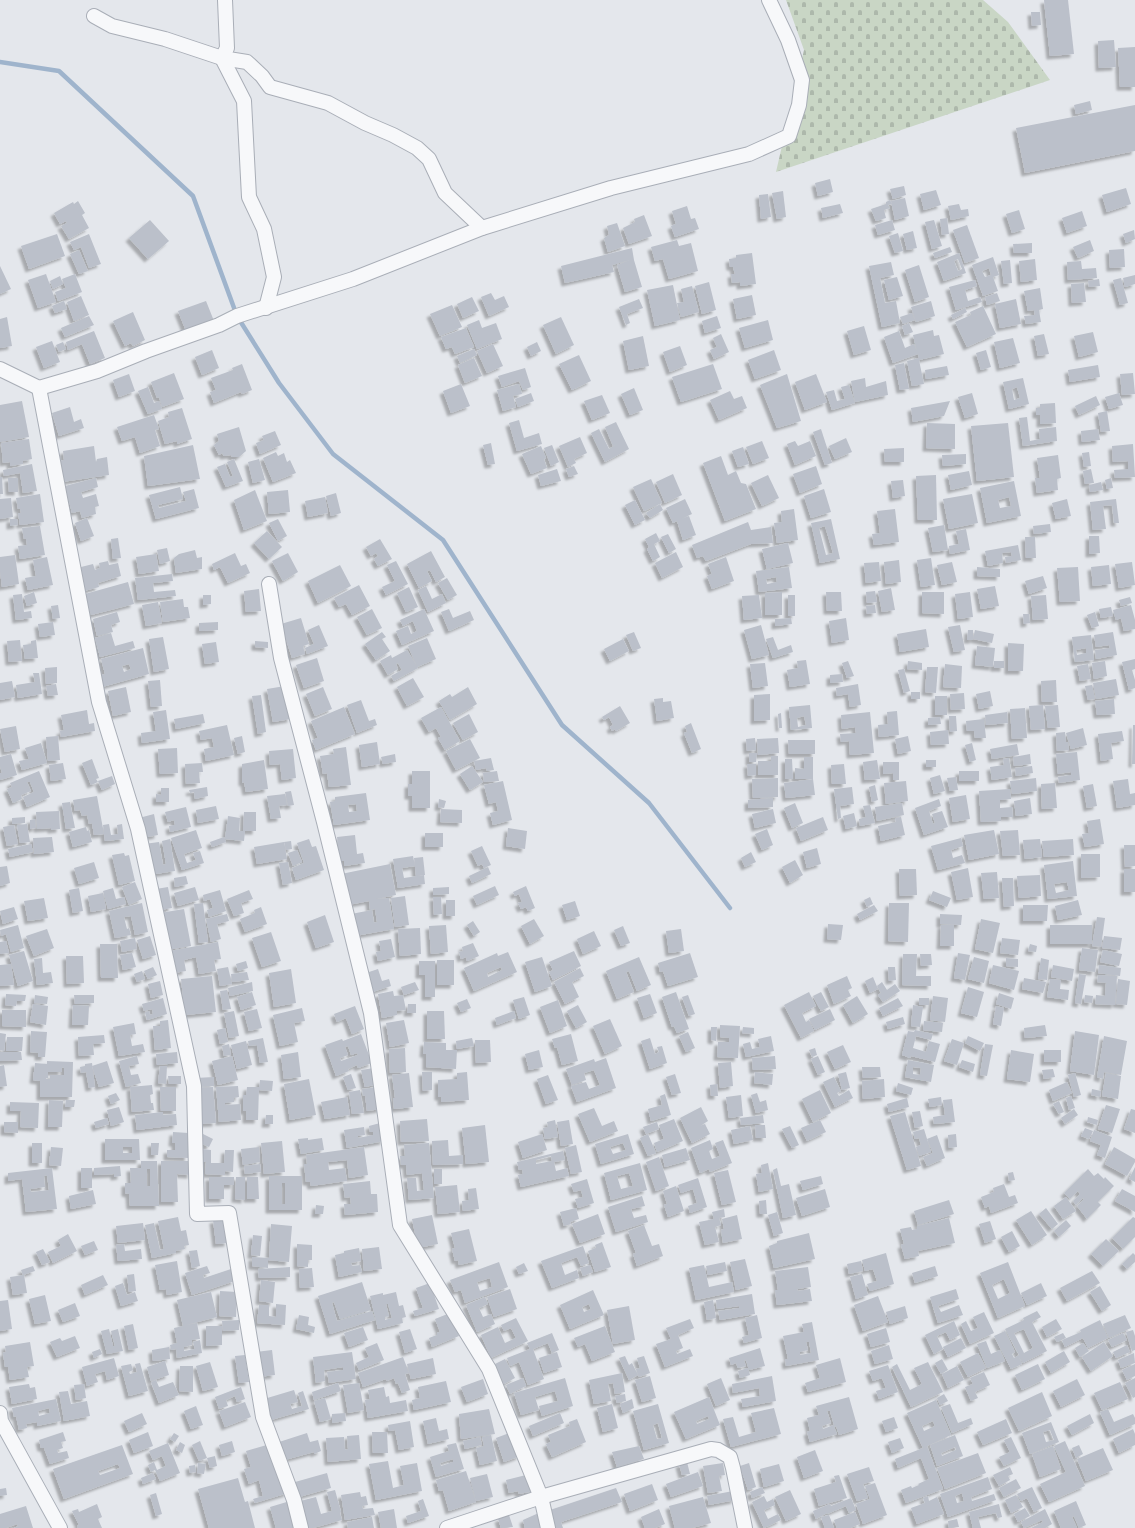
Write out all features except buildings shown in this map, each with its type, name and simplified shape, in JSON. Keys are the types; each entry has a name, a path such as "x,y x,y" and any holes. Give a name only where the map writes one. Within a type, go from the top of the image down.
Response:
{"street":[{"path":"222,58 227,48 225,0"},
{"path":"0,369 39,388 97,371 146,351 219,325 237,316 353,279 482,228 611,188 749,154 789,136 799,105 802,80 788,40 769,0"},
{"path":"94,16 112,26 165,39 222,58 247,62 262,76 270,87 328,103 417,148 429,159 445,193 482,228"},
{"path":"222,58 244,101 249,197 264,229 274,276 266,308"},
{"path":"39,388 99,702 138,828 194,1086 197,1214 229,1213 263,1417 294,1500 301,1528"},
{"path":"269,584 281,658 324,822 371,1013 400,1225 489,1369 541,1497 548,1528"},
{"path":"0,1413 1,1421 60,1528"},
{"path":"447,1528 541,1497 711,1449 718,1450 730,1458 745,1528"}],"green space":[{"path":"786,0 983,0 1008,22 1050,80 776,172 804,50"}],"waterway":[{"path":"0,62 59,71 193,196 237,316 279,383 333,454 443,540 562,725 649,803 730,908"}]}
